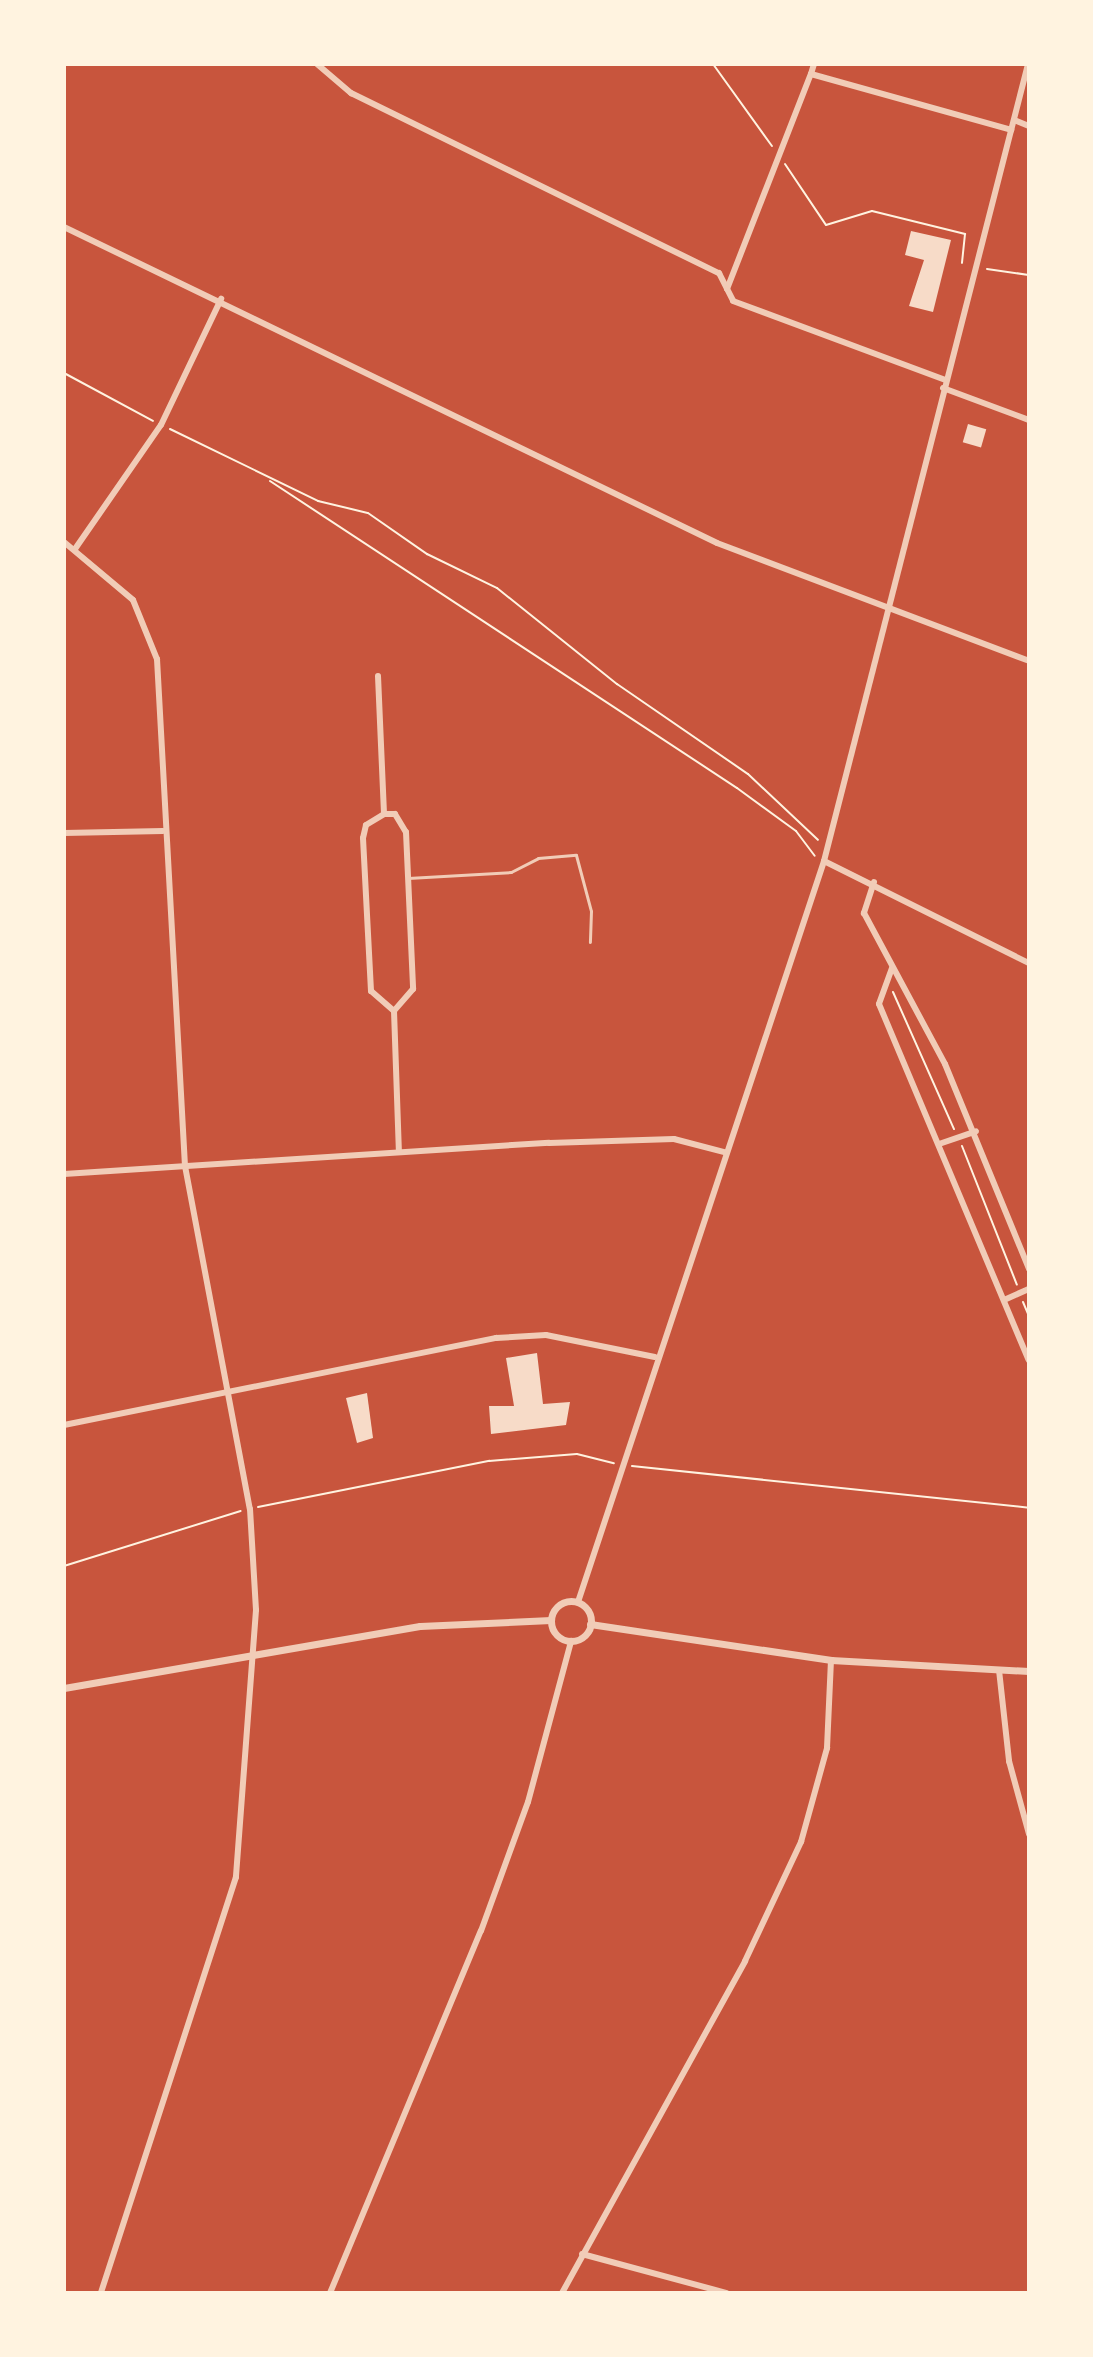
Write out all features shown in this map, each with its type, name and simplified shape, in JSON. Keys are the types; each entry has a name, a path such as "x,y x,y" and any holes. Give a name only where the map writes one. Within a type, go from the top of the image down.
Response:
{"street":[{"path":"317,64 351,93 719,273 733,301 945,380"},
{"path":"727,289 781,159 814,64"},
{"path":"590,1624 578,1602 620,1465 824,861 1028,64"},
{"path":"811,74 1011,130"},
{"path":"1014,120 1029,126"},
{"path":"64,227 221,299 717,543 1029,661"},
{"path":"75,549 161,425 221,299"},
{"path":"943,388 1029,420"},
{"path":"64,542 133,600 148,628 157,659 163,831 177,951 185,1166 226,1398 250,1509 257,1654 236,1877 101,2293"},
{"path":"378,676 384,814"},
{"path":"394,1011 371,991 363,838 373,817 384,814 395,814 406,832 413,989 394,1011 399,1151"},
{"path":"64,833 163,831"},
{"path":"824,861 874,882 1029,963"},
{"path":"874,882 864,913 976,1131 1029,1269"},
{"path":"892,968 889,984 879,1004 1029,1360"},
{"path":"939,1144 976,1131"},
{"path":"64,1174 399,1151 674,1139 724,1152"},
{"path":"1004,1300 1029,1289"},
{"path":"64,1425 226,1398 496,1338 546,1335 655,1357"},
{"path":"571,1641 557,1635 551,1620 559,1605 578,1602"},
{"path":"64,1688 420,1626 551,1620"},
{"path":"330,2293 484,1923 528,1802 571,1641 590,1624"},
{"path":"590,1624 831,1660 1029,1671"},
{"path":"562,2293 745,1961 801,1842 827,1748 831,1660"},
{"path":"999,1670 1009,1761 1029,1834"},
{"path":"582,2254 727,2293"}],"lane":[{"path":"408,878 511,872 538,858 576,855 589,898 590,942"}],"path":[{"path":"713,64 826,225 872,211 965,234 962,263"},
{"path":"987,269 1029,275"},
{"path":"64,373 266,478 702,764 796,831 807,852 824,861"},
{"path":"266,478 368,513 427,554 497,588 770,793 815,831 824,861"},
{"path":"889,984 958,1137 1029,1316"},
{"path":"64,1566 250,1509 489,1461 577,1454 620,1465 1029,1508"}],"building":[{"path":"911,231 951,240 933,312 909,306 924,260 905,255"},
{"path":"968,424 986,429 981,448 963,442"},
{"path":"537,1353 543,1404 570,1402 566,1425 491,1434 489,1406 514,1406 506,1358"},
{"path":"367,1393 373,1438 357,1443 346,1398"}]}
